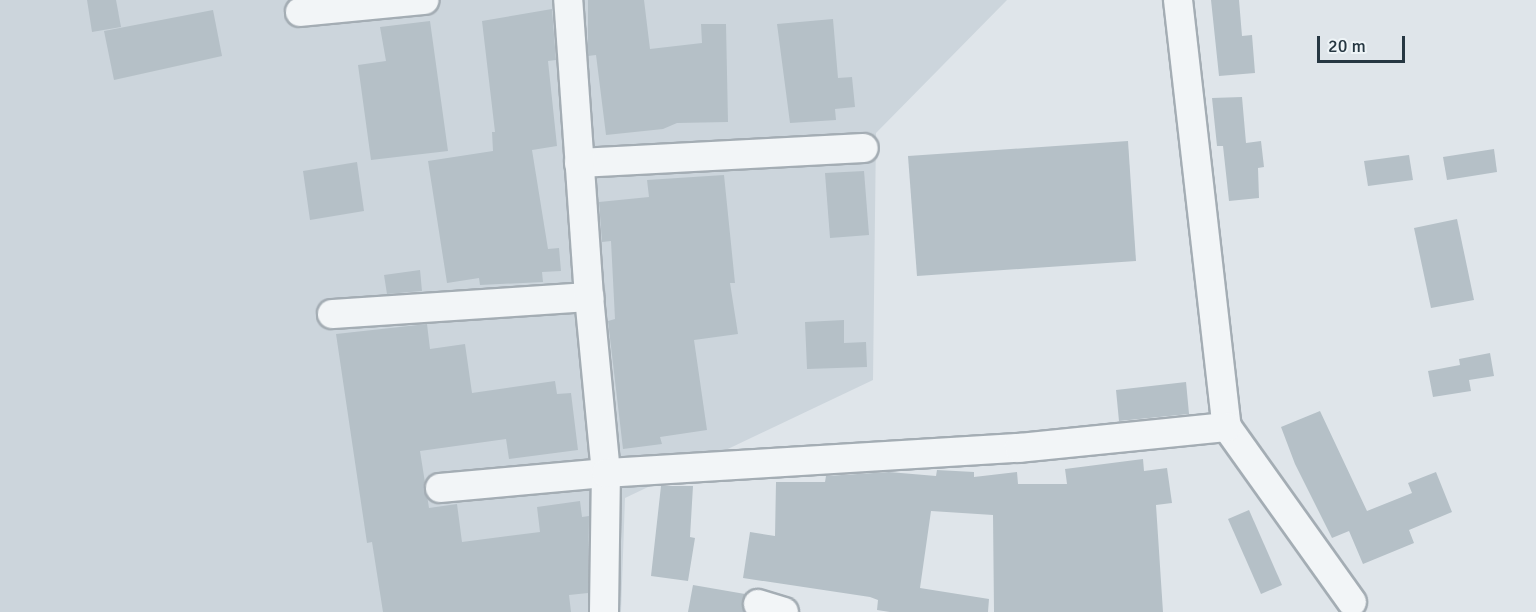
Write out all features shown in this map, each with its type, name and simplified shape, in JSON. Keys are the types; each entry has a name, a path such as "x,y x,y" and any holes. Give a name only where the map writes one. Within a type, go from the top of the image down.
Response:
{"street":[{"path":"300,12 424,0"},
{"path":"568,0 589,297 606,473 604,612"},
{"path":"1178,0 1227,427 1351,609"},
{"path":"579,163 864,148"},
{"path":"332,314 589,297"},
{"path":"440,488 606,473 1019,448 1227,427"}],"shaded area":[{"path":"0,0 1007,0 876,133 873,380 625,498 621,612 0,612"}],"building":[{"path":"87,0 116,0 121,27 92,32"},
{"path":"588,0 644,0 650,49 702,43 701,24 726,24 728,122 677,123 663,129 606,135 596,55 588,56"},
{"path":"1211,0 1239,0 1242,36 1252,35 1255,73 1219,76"},
{"path":"552,9 556,60 548,61 557,146 532,150 548,249 559,248 561,271 542,272 543,282 480,285 479,278 447,283 428,161 493,151 492,132 495,132 482,21"},
{"path":"213,10 222,56 114,80 104,31"},
{"path":"833,19 838,78 852,77 855,107 835,109 836,120 790,123 777,24"},
{"path":"430,21 448,151 371,160 358,65 386,61 380,27"},
{"path":"1242,97 1246,143 1261,141 1264,167 1258,168 1259,198 1229,201 1223,146 1217,146 1212,98"},
{"path":"1128,141 1136,261 917,276 908,156"},
{"path":"1494,149 1497,172 1447,180 1443,157"},
{"path":"1409,155 1413,180 1368,186 1364,161"},
{"path":"357,162 364,211 310,220 303,171"},
{"path":"864,171 869,235 830,238 825,173"},
{"path":"724,175 735,283 730,283 738,334 694,340 707,430 660,437 662,444 623,449 608,321 615,319 611,241 602,242 599,202 649,197 647,180"},
{"path":"1457,219 1474,300 1431,308 1414,228"},
{"path":"420,270 422,291 387,294 384,275"},
{"path":"844,320 844,343 866,342 867,367 807,369 805,322"},
{"path":"427,324 430,349 465,344 472,393 555,381 557,394 571,393 578,450 509,459 506,439 420,451 429,508 457,504 462,542 540,532 537,507 580,501 582,517 589,516 588,593 569,595 571,612 383,612 372,542 367,543 336,334"},
{"path":"1490,353 1494,376 1469,380 1471,391 1433,397 1428,371 1460,365 1459,359"},
{"path":"1186,382 1189,414 1119,421 1116,390"},
{"path":"1320,411 1367,511 1412,493 1408,483 1436,472 1452,512 1409,530 1414,543 1363,564 1349,531 1332,538 1295,464 1281,427"},
{"path":"1143,459 1144,471 1167,468 1172,503 1156,505 1163,612 994,612 993,515 931,511 920,588 989,599 988,612 890,612 877,610 878,600 870,597 743,578 750,532 775,536 776,482 825,482 826,476 889,472 936,476 937,470 974,472 974,477 1017,472 1018,484 1067,484 1065,469"},
{"path":"661,486 693,486 690,537 695,538 688,581 651,576"},
{"path":"1249,510 1282,585 1261,594 1228,519"},
{"path":"693,585 745,594 744,612 688,612"}]}
